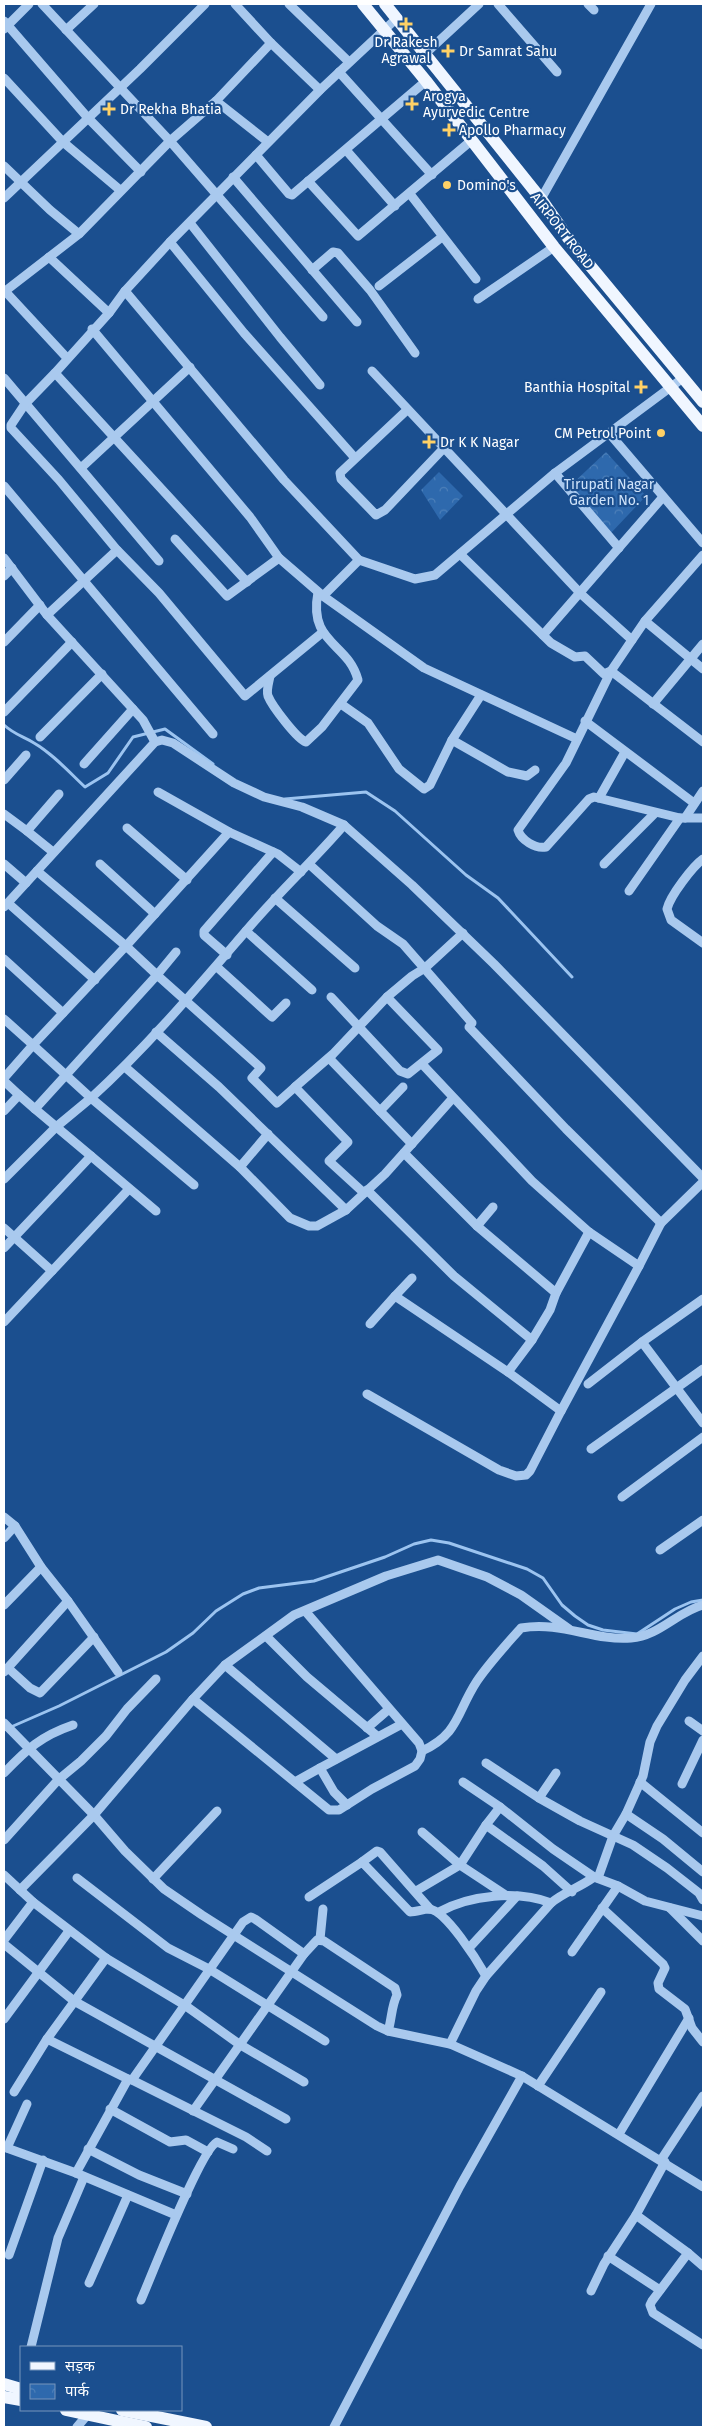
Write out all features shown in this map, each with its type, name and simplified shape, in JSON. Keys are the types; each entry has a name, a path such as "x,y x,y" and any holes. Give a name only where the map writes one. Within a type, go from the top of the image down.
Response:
{"main road":[{"name":"AIRPORT ROAD","path":"364,4 554,247 703,426"},
{"name":"AIRPORT ROAD","path":"385,4 426,53 540,199 573,245 703,402"},
{"path":"4,2384 20,2388"},
{"path":"4,2397 20,2400"},
{"path":"72,2411 146,2427"},
{"path":"125,2411 159,2422 206,2427"}],"street":[{"path":"29,4 5,25 88,118 141,172"},
{"path":"42,4 119,89 170,141 324,318"},
{"path":"66,30 94,4"},
{"path":"4,198 206,4"},
{"path":"235,4 271,43 320,90"},
{"path":"289,4 349,62"},
{"path":"426,53 479,4"},
{"path":"498,4 557,72"},
{"path":"540,199 651,4"},
{"path":"4,436 25,404 55,373 92,329 109,314 125,291 170,242 190,224 233,177 338,72 397,18"},
{"path":"67,358 4,291 78,234 170,141 216,100 271,43"},
{"path":"338,72 432,174"},
{"path":"4,78 63,142 120,190"},
{"path":"256,155 291,195 426,81"},
{"path":"216,100 268,142"},
{"path":"308,181 356,236 410,194 472,140"},
{"path":"346,150 395,206"},
{"path":"4,166 19,182 78,234"},
{"path":"233,177 357,322"},
{"path":"410,194 476,279"},
{"path":"190,224 274,331 320,385"},
{"path":"380,286 442,237"},
{"path":"170,242 250,340 355,458"},
{"path":"478,299 554,247"},
{"path":"312,270 333,252 338,253 370,290 415,353"},
{"path":"50,257 109,314"},
{"path":"125,291 284,480 359,560 415,579 435,575 555,473 683,378"},
{"path":"92,329 250,517 280,558 321,594 416,663 577,739"},
{"path":"81,468 190,367"},
{"path":"372,371 443,449 507,514 581,594 632,640"},
{"path":"55,373 247,582"},
{"path":"4,378 159,561"},
{"path":"407,410 339,475 376,515 385,510 443,449"},
{"path":"10,428 60,480 118,550 159,593 245,696 323,632"},
{"path":"609,433 703,543"},
{"path":"555,473 619,548"},
{"path":"4,486 213,734"},
{"path":"543,635 581,594 663,497"},
{"path":"175,539 225,595 230,595 280,558"},
{"path":"47,614 118,550"},
{"path":"460,554 550,643 575,657 585,656 604,674 611,671"},
{"path":"703,555 646,621 611,671 566,763 519,827 518,833 539,848 546,847 589,799 599,798 682,818 703,818"},
{"path":"4,558 47,614 143,720 153,739"},
{"path":"270,676 268,695 272,704 304,741 309,740 341,704 358,678 348,662 323,632 315,614 321,594 359,560"},
{"path":"4,576 12,568"},
{"path":"4,642 40,605"},
{"path":"646,621 703,668"},
{"path":"4,712 72,642"},
{"path":"653,704 703,644"},
{"path":"611,671 703,742"},
{"path":"40,737 102,674"},
{"path":"341,704 368,723 399,769 420,788 427,789 452,740 481,695"},
{"path":"84,764 133,708"},
{"path":"585,721 694,803"},
{"path":"153,739 173,743 234,783 264,797 302,807 344,824 463,933 703,1178"},
{"path":"95,980 6,905 153,739"},
{"path":"452,740 513,774 527,776 535,770"},
{"path":"599,798 625,752"},
{"path":"4,780 26,755"},
{"path":"629,891 703,791"},
{"path":"158,792 229,832 274,852 301,872"},
{"path":"27,832 59,794"},
{"path":"604,864 655,812"},
{"path":"4,814 53,852"},
{"path":"4,1179 56,1127 125,1067 187,1001 275,898 309,864 344,824"},
{"path":"127,828 187,880"},
{"path":"156,1211 35,1109 4,1080 33,1045 95,980 229,832"},
{"path":"227,954 204,934 204,931 274,852"},
{"path":"703,859 696,865 672,898 667,909 671,920 703,943"},
{"path":"4,864 26,883"},
{"path":"100,864 155,914"},
{"path":"309,864 377,926 403,944 425,968 470,1025 566,1129 661,1223"},
{"path":"37,871 126,946 261,1068 252,1078 277,1103 328,1058 387,997 412,976 425,968 463,933"},
{"path":"275,898 355,968"},
{"path":"246,931 312,990"},
{"path":"35,1109 124,1014 176,952"},
{"path":"4,959 63,1013"},
{"path":"217,967 272,1017 286,1003"},
{"path":"331,997 404,1073 412,1072 437,1052 438,1047 387,997"},
{"path":"4,1019 91,1098 194,1185"},
{"path":"156,1032 268,1134 346,1210"},
{"path":"328,1058 412,1144"},
{"path":"422,1064 452,1099 532,1180 589,1232 639,1266"},
{"path":"125,1067 240,1167 290,1218 309,1226 317,1226 346,1210 404,1153 452,1099"},
{"path":"295,1087 348,1142 329,1161 365,1191 454,1276 532,1340"},
{"path":"380,1111 403,1087"},
{"path":"4,1112 20,1095"},
{"path":"240,1167 268,1134"},
{"path":"404,1153 477,1226 556,1293"},
{"path":"4,1248 91,1156"},
{"path":"368,1394 499,1470 516,1476 526,1476 661,1223 703,1182"},
{"path":"4,1322 129,1189"},
{"path":"477,1226 494,1207"},
{"path":"4,1228 52,1271"},
{"path":"508,1372 532,1340 550,1310 556,1293 589,1232"},
{"path":"370,1324 412,1278"},
{"path":"395,1296 508,1372 561,1411"},
{"path":"588,1384 642,1342 703,1299"},
{"path":"642,1342 703,1423"},
{"path":"591,1449 703,1370"},
{"path":"622,1497 703,1438"},
{"path":"4,1517 15,1526 41,1567 68,1601 118,1672"},
{"path":"660,1550 703,1520"},
{"path":"4,1538 15,1526"},
{"path":"20,1890 94,1815 193,1699 225,1665 294,1615 306,1612 386,1576 438,1560 488,1577 521,1595 569,1629"},
{"path":"4,1605 41,1567"},
{"path":"68,1601 6,1670 40,1693 94,1637"},
{"path":"422,1751 435,1745 452,1729 476,1684 521,1628 538,1625 614,1638 632,1638 658,1629 692,1608 703,1605"},
{"path":"193,1699 329,1810 340,1810 372,1789 415,1766 420,1759 422,1751 419,1743 306,1612"},
{"path":"266,1636 307,1676 377,1736"},
{"path":"450,2044 476,1991 486,1976 551,1902 560,1895 572,1892 596,1877 613,1836 626,1814 640,1782 657,1726 679,1688 703,1656"},
{"path":"225,1665 336,1760"},
{"path":"4,1840 58,1780 81,1761 156,1680"},
{"path":"367,1728 390,1708"},
{"path":"689,1721 703,1731"},
{"path":"4,1723 94,1815 125,1851 181,1902 234,1934 364,2019 388,2031 450,2044 522,2076 663,2161 703,2188"},
{"path":"295,1782 402,1724"},
{"path":"4,1773 29,1747 47,1734 74,1725"},
{"path":"682,1784 703,1740"},
{"path":"486,1763 539,1798 580,1821 633,1845 699,1893 703,1900"},
{"path":"320,1768 334,1792 347,1805"},
{"path":"539,1798 556,1773"},
{"path":"463,1782 500,1807 553,1849 596,1877 618,1886 645,1901 703,1916"},
{"path":"640,1782 703,1833"},
{"path":"416,1890 460,1865 500,1807"},
{"path":"154,1879 217,1811"},
{"path":"626,1814 663,1839 703,1872"},
{"path":"486,1825 543,1866 572,1892"},
{"path":"422,1832 460,1865 512,1896"},
{"path":"309,1897 377,1851 380,1852 469,1948 486,1976"},
{"path":"362,1862 410,1912 434,1911 477,1898 512,1896 551,1902"},
{"path":"4,1876 69,1931 106,1958 186,2006 239,2044 304,2082"},
{"path":"76,1878 168,1948 209,1969 267,2007 325,2041"},
{"path":"572,1952 618,1886"},
{"path":"469,1948 512,1896"},
{"path":"33,1902 4,1942 74,2001 286,2119"},
{"path":"602,1908 663,1964 664,1972 658,1983 660,1989 685,2009 692,2028 703,2042"},
{"path":"670,1908 703,1941"},
{"path":"320,1939 323,1909"},
{"path":"32,2346 58,2238 88,2149 110,2109 130,2080 186,2006 209,1969 243,1922 250,1918 304,1954"},
{"path":"4,2019 69,1931"},
{"path":"193,2111 304,1954 314,1941 320,1939"},
{"path":"320,1939 396,1990 388,2031"},
{"path":"14,2092 47,2039 106,1958"},
{"path":"538,2086 601,1992"},
{"path":"619,2134 689,2018"},
{"path":"47,2039 246,2137 267,2151"},
{"path":"334,2427 456,2194 522,2076"},
{"path":"590,2291 608,2256 636,2215 663,2161 703,2096"},
{"path":"27,2104 5,2148 43,2160 176,2215"},
{"path":"110,2109 170,2142 190,2141 208,2152"},
{"path":"141,2300 176,2215 208,2152 217,2142 233,2149"},
{"path":"88,2149 139,2175 187,2194"},
{"path":"9,2255 43,2160"},
{"path":"89,2283 128,2195"},
{"path":"636,2215 703,2266"},
{"path":"688,2253 650,2305 653,2313 702,2342"},
{"path":"608,2256 660,2290"},
{"path":"77,2427 88,2414"}],"green space":[{"name":"Tirupati Nagar Garden No. 1","path":"606,452 646,496 610,534 570,486"},
{"path":"439,472 463,496 440,520 421,490"}],"waterway":[{"path":"4,725 48,752 85,787 108,773 133,737 165,729 213,764"},
{"path":"285,799 366,792 395,811 466,875 498,898 572,977"},
{"path":"4,1730 59,1706 166,1652 193,1633 216,1611 243,1594 259,1588 314,1581 385,1557 414,1544 431,1540 449,1543 527,1569 543,1578 562,1605 575,1616 588,1625 603,1630 637,1634 675,1609 691,1602 703,1600"}],"place":[{"name":"Dr Rakesh Agrawal","path":"406,24"},
{"name":"Dr Samrat Sahu","path":"448,51"},
{"name":"Arogya Ayurvedic Centre","path":"412,104"},
{"name":"Dr Rekha Bhatia","path":"109,109"},
{"name":"Apollo Pharmacy","path":"449,130"},
{"name":"Domino's","path":"447,185"},
{"name":"Banthia Hospital","path":"641,387"},
{"name":"CM Petrol Point","path":"661,433"},
{"name":"Dr K K Nagar","path":"429,442"}]}
